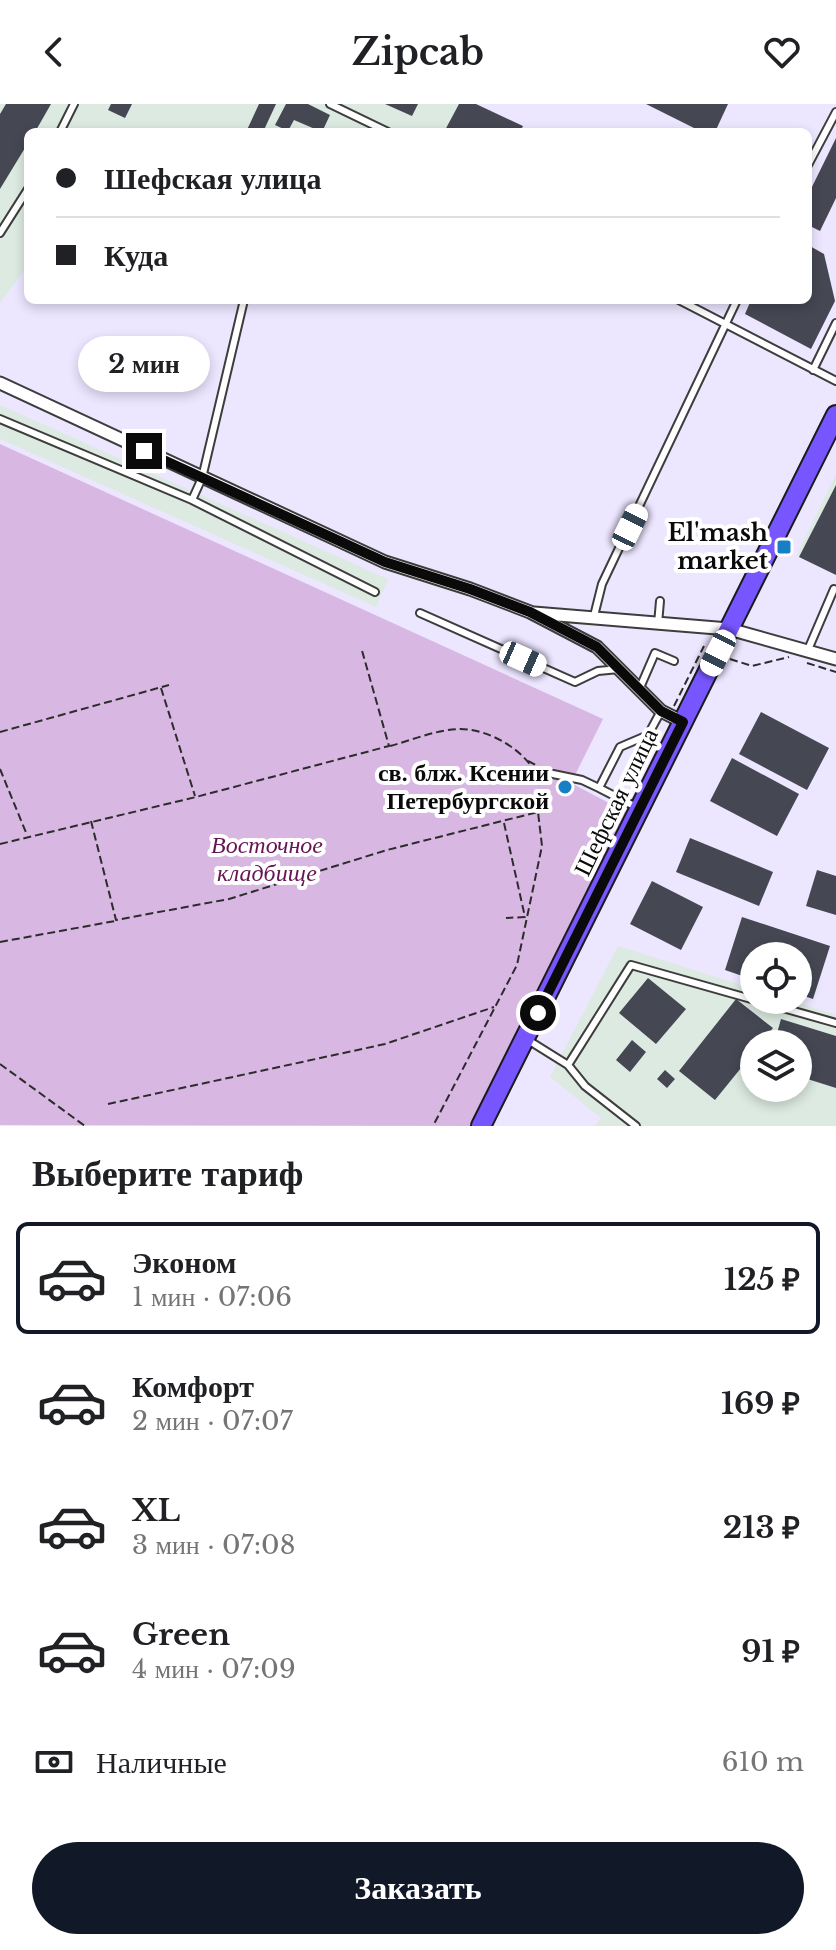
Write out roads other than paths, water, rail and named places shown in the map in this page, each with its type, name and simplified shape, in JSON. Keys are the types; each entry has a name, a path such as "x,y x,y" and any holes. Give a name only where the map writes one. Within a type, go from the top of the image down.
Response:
{"main road":[{"name":"Шефская улица","path":"481,1126 640,808 671,716 729,629 836,415"}],"street":[{"path":"0,383 385,562 530,612 597,647 639,690 671,716"},
{"path":"530,612 729,629 804,657 836,659"}],"lane":[{"path":"62,128 74,104"},
{"path":"330,104 380,128"},
{"path":"812,157 836,112"},
{"path":"0,233 24,195"},
{"path":"192,500 202,478 243,304"},
{"path":"693,304 726,325 836,381"},
{"path":"594,616 602,584 735,304"},
{"path":"813,370 836,323"},
{"path":"0,419 192,500 375,592"},
{"path":"804,657 834,589"},
{"path":"658,624 660,601"},
{"path":"420,613 575,682 598,671 619,669"},
{"path":"639,690 655,653 674,661"},
{"path":"599,788 620,747 648,735 671,716"},
{"path":"553,774 582,780 640,808"},
{"path":"568,1065 631,965 836,1023"},
{"path":"525,1038 568,1065 585,1086 636,1126"}],"place":[{"name":"El'mash market","path":"784,547"},
{"name":"св. блж. Ксении Петербургской","path":"565,787"}],"park label":[{"name":"Восточное кладбище","path":"267,859"}]}
